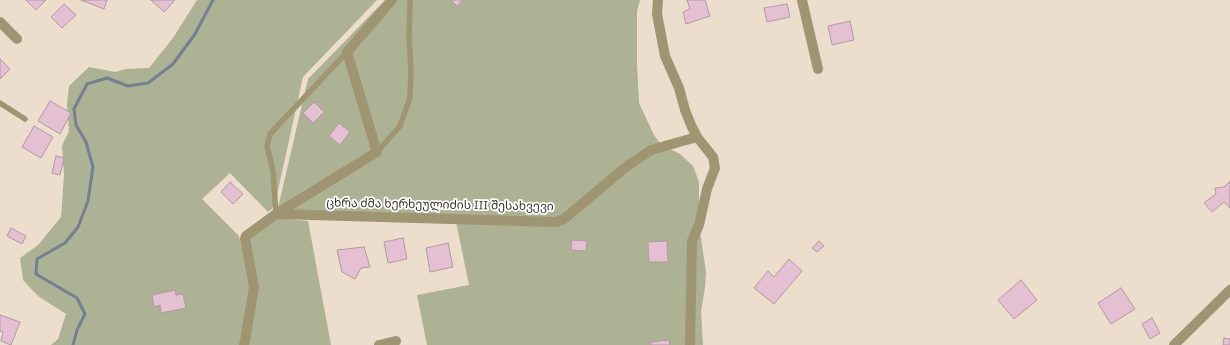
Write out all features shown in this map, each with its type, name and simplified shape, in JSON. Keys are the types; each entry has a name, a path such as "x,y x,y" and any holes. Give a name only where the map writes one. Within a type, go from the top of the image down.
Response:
{"street":[{"path":"244,345 246,341 254,287 245,239 249,233 276,214 377,152 347,52 392,0"},
{"path":"658,0 657,14 665,56 679,88 689,120 697,137 713,157 714,168 706,189 700,225 692,242 690,345"},
{"path":"802,0 818,69"},
{"path":"0,22 17,39"},
{"name":"ცხრა ძმა ხერხეულიძის III შესახვევი","path":"276,214 556,222 564,219 627,166 651,150 697,137"},
{"path":"1174,345 1230,290"},
{"path":"379,345 396,341"}],"lane":[{"path":"377,152 400,126 410,98 410,0"},
{"path":"276,214 273,171 267,146 270,134 347,52"},
{"path":"0,103 25,119"}],"green space":[{"path":"197,0 377,0 303,77 277,195 272,209 268,212 230,173 202,199 239,236 250,287 241,345 51,345 58,339 66,314 38,296 23,280 20,258 38,245 61,217 64,175 62,146 69,131 67,104 69,86 89,67 115,72 126,69 149,68 173,38"},
{"path":"385,0 640,0 637,11 639,103 654,135 660,143 650,145 634,155 562,216 555,218 277,212 308,79"},
{"path":"668,148 680,154 693,166 699,182 699,225 706,272 701,312 703,345 427,345 417,295 469,285 456,222 557,225 652,153"},
{"path":"277,218 308,221 331,345 247,345 257,287 249,238"}],"building":[{"path":"26,0 46,0 36,10"},
{"path":"81,0 107,0 104,9"},
{"path":"151,0 175,0 164,12"},
{"path":"451,0 463,0 457,6"},
{"path":"687,0 705,0 710,16 686,24 683,12 690,9"},
{"path":"64,4 76,15 62,28 51,17"},
{"path":"787,4 790,17 767,22 764,8"},
{"path":"850,21 854,40 832,45 828,26"},
{"path":"0,59 10,69 0,79"},
{"path":"50,101 71,113 60,134 38,121"},
{"path":"314,102 324,112 313,123 303,113"},
{"path":"339,123 350,132 340,145 329,136"},
{"path":"34,126 53,137 41,158 22,147"},
{"path":"56,156 64,158 60,175 52,173"},
{"path":"1230,181 1230,208 1224,202 1212,212 1204,203 1216,194 1215,188 1224,187"},
{"path":"230,182 243,194 233,204 221,192"},
{"path":"11,228 26,236 22,244 7,236"},
{"path":"403,238 407,259 388,263 384,242"},
{"path":"572,240 587,241 586,251 571,250"},
{"path":"667,241 668,262 649,262 648,242"},
{"path":"819,241 824,246 817,252 812,248"},
{"path":"448,243 453,267 430,272 426,248"},
{"path":"364,247 370,267 361,268 355,279 342,272 337,250"},
{"path":"789,259 802,271 774,304 754,288 768,271 774,277"},
{"path":"1021,280 1037,300 1014,319 998,300"},
{"path":"1121,288 1135,309 1111,324 1098,303"},
{"path":"175,290 176,295 183,294 186,308 161,313 160,305 154,307 152,295"},
{"path":"0,315 20,322 11,345 1,341 3,332 0,331"},
{"path":"1152,318 1160,333 1150,339 1142,324"},
{"path":"1224,338 1230,339 1230,345 1223,345"},
{"path":"669,340 670,345 651,345 650,342"}],"waterway":[{"path":"73,345 77,330 85,314 77,298 36,274 37,259 65,243 78,227 88,201 93,167 86,142 76,125 74,109 87,84 107,78 128,86 148,83 173,64 195,34 213,0"}]}
